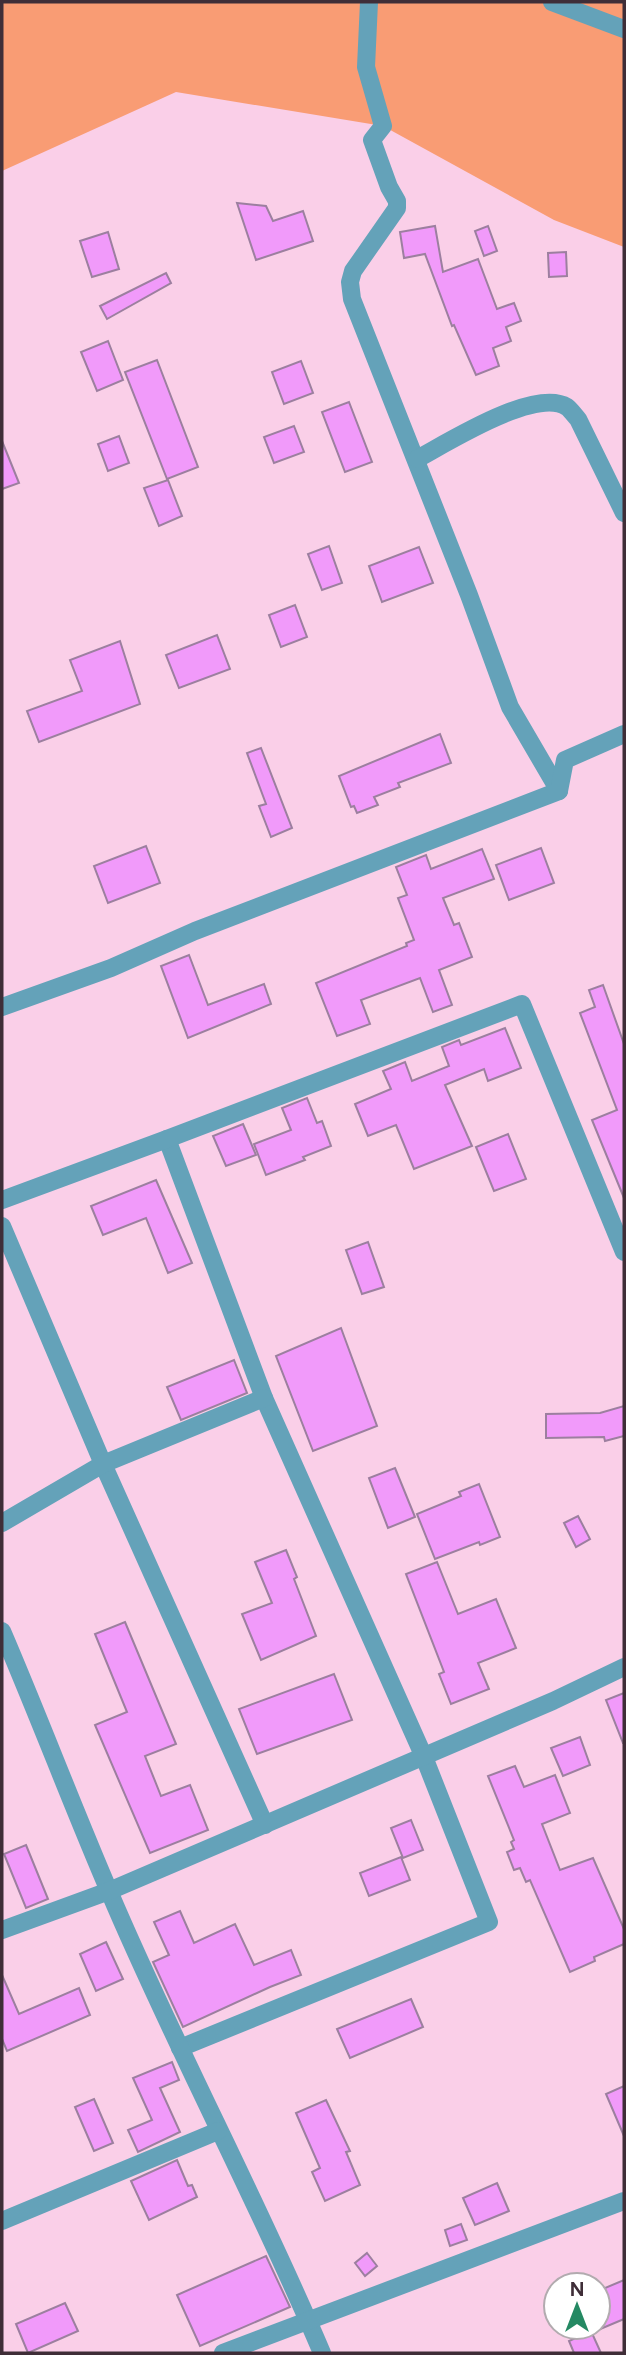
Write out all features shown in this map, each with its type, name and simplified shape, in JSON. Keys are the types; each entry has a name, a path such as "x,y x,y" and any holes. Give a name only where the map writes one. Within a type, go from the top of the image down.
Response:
{"street":[{"path":"369,2 366,67 383,126 372,140 388,187 397,201 397,208 353,271 350,282 352,299 417,459 510,707 559,792"},
{"path":"552,2 624,29"},
{"path":"417,459 503,414 532,404 554,403 567,407 578,419 624,513"},
{"path":"559,792 565,760 624,734"},
{"path":"2,1007 111,968 195,931 559,792"},
{"path":"2,1200 522,1004 624,1252"},
{"path":"167,1139 264,1398 424,1757 489,1922 180,2048"},
{"path":"2,1226 103,1464 265,1825"},
{"path":"2,1523 103,1464 264,1398"},
{"path":"2,1631 108,1891 218,2131 269,2232 322,2353"},
{"path":"2,1930 108,1891 265,1825 553,1701 624,1667"},
{"path":"2,2221 218,2131"},
{"path":"223,2353 624,2201"}],"shaded area":[{"path":"2,2 624,2 624,247 554,220 383,126 176,92 2,171"}],"building":[{"path":"237,203 266,206 273,221 303,211 313,241 256,260"},
{"path":"435,226 443,272 478,259 497,309 514,303 521,321 506,327 511,341 493,348 499,366 476,375 454,325 452,326 425,254 404,258 400,232"},
{"path":"488,226 497,251 484,256 475,231"},
{"path":"108,232 119,269 92,277 80,241"},
{"path":"566,252 567,276 549,277 548,253"},
{"path":"166,273 171,283 107,319 100,306"},
{"path":"108,341 123,380 97,391 81,352"},
{"path":"157,360 198,467 167,479 125,372"},
{"path":"301,361 313,393 284,404 272,372"},
{"path":"349,402 372,462 345,472 322,412"},
{"path":"294,426 304,452 274,463 264,437"},
{"path":"119,436 129,463 108,471 98,444"},
{"path":"2,441 19,483 2,489"},
{"path":"168,480 182,516 159,526 144,488"},
{"path":"329,546 342,583 322,590 308,554"},
{"path":"419,547 433,583 382,602 369,566"},
{"path":"295,605 307,637 281,647 269,615"},
{"path":"217,635 230,669 179,688 166,655"},
{"path":"120,641 140,704 39,742 27,711 82,691 70,660"},
{"path":"440,734 451,763 398,783 400,787 374,797 378,805 357,813 354,806 351,807 339,776"},
{"path":"261,748 292,828 271,837 259,806 266,804 247,753"},
{"path":"146,846 160,883 108,903 94,866"},
{"path":"541,848 554,883 509,900 496,865"},
{"path":"482,849 494,879 443,898 454,925 459,923 472,957 439,970 452,1005 433,1012 420,978 361,1000 370,1024 337,1036 316,983 407,946 406,943 414,940 398,898 407,895 396,867 426,855 431,869"},
{"path":"189,955 208,1005 264,984 271,1004 188,1038 161,966"},
{"path":"603,985 624,1044 624,1198 592,1120 617,1110 580,1013 595,1007 589,990"},
{"path":"505,1028 521,1068 488,1081 484,1069 445,1085 472,1146 414,1169 396,1125 368,1136 355,1104 391,1089 383,1071 405,1062 412,1081 449,1066 442,1047 459,1040 461,1045"},
{"path":"307,1098 317,1123 322,1121 331,1146 303,1157 305,1160 266,1175 254,1144 291,1130 282,1108"},
{"path":"243,1124 256,1155 226,1166 213,1136"},
{"path":"508,1134 526,1179 494,1191 476,1147"},
{"path":"156,1180 192,1263 168,1273 146,1218 103,1235 91,1206"},
{"path":"368,1242 384,1287 362,1294 346,1250"},
{"path":"341,1328 377,1426 313,1451 276,1356"},
{"path":"234,1360 247,1393 181,1420 167,1387"},
{"path":"624,1406 624,1436 605,1441 604,1437 546,1438 546,1414 600,1413"},
{"path":"395,1468 415,1517 388,1528 369,1478"},
{"path":"479,1484 500,1537 435,1559 417,1514 461,1496 459,1492"},
{"path":"578,1516 590,1539 576,1547 564,1523"},
{"path":"286,1550 316,1636 261,1660 242,1614 272,1603 255,1562"},
{"path":"437,1562 458,1614 496,1599 516,1648 478,1663 489,1689 451,1704 439,1674 444,1672 406,1574"},
{"path":"125,1622 176,1744 145,1756 161,1796 190,1785 208,1830 150,1853 95,1725 127,1712 95,1634"},
{"path":"334,1674 352,1720 257,1754 239,1709"},
{"path":"624,1693 624,1743 623,1743 606,1700"},
{"path":"580,1737 590,1765 563,1776 551,1748"},
{"path":"515,1766 524,1787 555,1775 570,1813 542,1824 560,1870 593,1858 624,1929 624,1944 594,1957 595,1961 570,1972 530,1880 526,1882 520,1868 514,1870 507,1852 514,1849 511,1842 514,1840 488,1776"},
{"path":"411,1820 423,1850 403,1858 391,1828"},
{"path":"26,1845 48,1899 26,1908 4,1854"},
{"path":"401,1857 410,1880 369,1896 360,1873"},
{"path":"180,1911 194,1943 235,1924 254,1965 291,1950 301,1975 183,2027 153,1962 169,1955 154,1922"},
{"path":"106,1942 123,1979 96,1991 80,1954"},
{"path":"2,1975 19,2014 79,1988 90,2015 7,2051 2,2039"},
{"path":"411,1999 423,2027 350,2058 337,2029"},
{"path":"172,2062 179,2080 160,2088 180,2132 138,2152 128,2130 152,2120 133,2078"},
{"path":"624,2086 624,2136 606,2094"},
{"path":"94,2099 113,2143 94,2151 75,2107"},
{"path":"326,2100 350,2151 346,2152 360,2185 325,2201 312,2172 320,2168 296,2113"},
{"path":"177,2160 188,2186 192,2185 197,2197 149,2220 131,2181"},
{"path":"497,2183 509,2211 475,2225 463,2198"},
{"path":"461,2224 467,2240 450,2246 445,2230"},
{"path":"367,2253 377,2266 365,2276 355,2263"},
{"path":"266,2256 290,2307 200,2346 177,2295"},
{"path":"624,2280 624,2319 612,2324 612,2285"},
{"path":"65,2303 78,2331 28,2353 16,2324"},
{"path":"569,2341 596,2341 601,2353 574,2353"}]}
